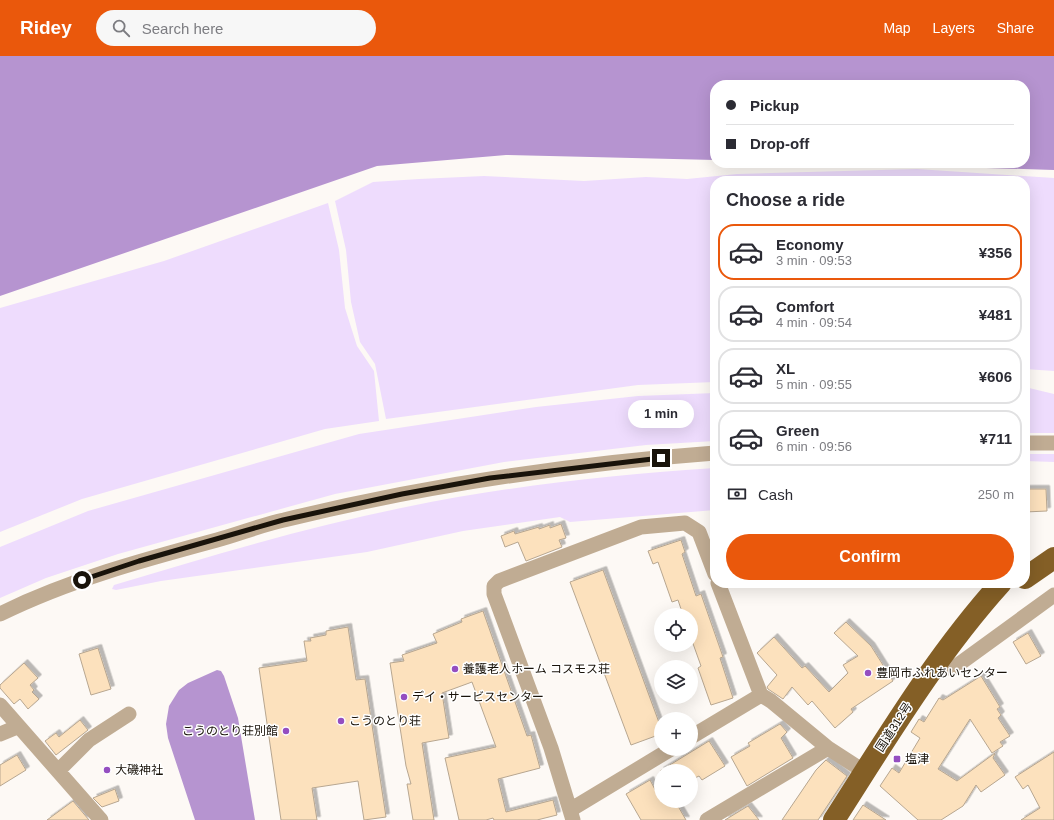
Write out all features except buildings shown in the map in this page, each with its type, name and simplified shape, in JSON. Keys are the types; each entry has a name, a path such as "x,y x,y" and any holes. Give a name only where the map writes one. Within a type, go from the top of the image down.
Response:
{"highway":[{"path":"1030,560 1054,543"},
{"path":"1030,575 1054,558"},
{"name":"国道312号","path":"834,820 921,685 997,588"},
{"name":"国道312号","path":"958,636 1013,588"}],"street":[{"path":"1030,443 1054,443"},
{"path":"0,614 36,596 96,575 139,561 283,520 402,494 490,478 644,460 710,454"},
{"path":"660,756 571,815 551,748 494,594 494,586 499,581 641,527 685,522 699,532 710,561"},
{"path":"720,588 761,695 771,701 828,748 865,772"},
{"path":"938,663 946,668 955,667 1054,595"},
{"path":"698,733 761,695"},
{"path":"0,705 17,727 101,820"},
{"path":"58,771 89,740 129,714"},
{"path":"0,734 17,727"},
{"path":"707,820 828,748"}],"shaded area":[{"path":"0,56 1054,56 1054,170 989,168 1030,168 1030,80 710,80 710,160 506,155 377,166 0,296"},
{"path":"917,169 1024,176 717,176 737,174"},
{"path":"484,176 584,181 646,177 687,179 710,177 710,382 638,385 386,419 375,364 360,342 351,302 346,250 335,201 373,182 419,179"},
{"path":"1030,176 1054,178 1054,371 1030,369"},
{"path":"328,203 339,250 345,308 357,346 374,371 379,421 325,429 82,499 0,532 0,308 164,261"},
{"path":"1030,388 1054,394 1054,433 1030,433"},
{"path":"710,393 710,441 646,445 504,462 335,494 118,554 46,578 0,598 0,547 88,511 359,434 536,407 638,396"},
{"path":"1030,454 1054,454 1054,462 1030,461"},
{"path":"710,468 710,510 570,522 560,517 463,531 367,552 161,581 116,590 112,589 114,585 186,563 369,515 521,487 637,474"},
{"path":"217,670 221,671 224,676 238,718 255,820 195,820 168,738 166,724 169,706 179,690 188,683"}],"place":[{"name":"養護老人ホーム コスモス荘","path":"455,669"},
{"name":"豊岡市ふれあいセンター","path":"868,673"},
{"name":"デイ・サービスセンター","path":"404,697"},
{"name":"こうのとり荘","path":"341,721"},
{"name":"こうのとり荘別館","path":"286,731"},
{"name":"塩津","path":"897,759"},
{"name":"大磯神社","path":"107,770"}],"route":[{"path":"82,580 139,561 283,520 402,494 490,478 661,458"}]}
